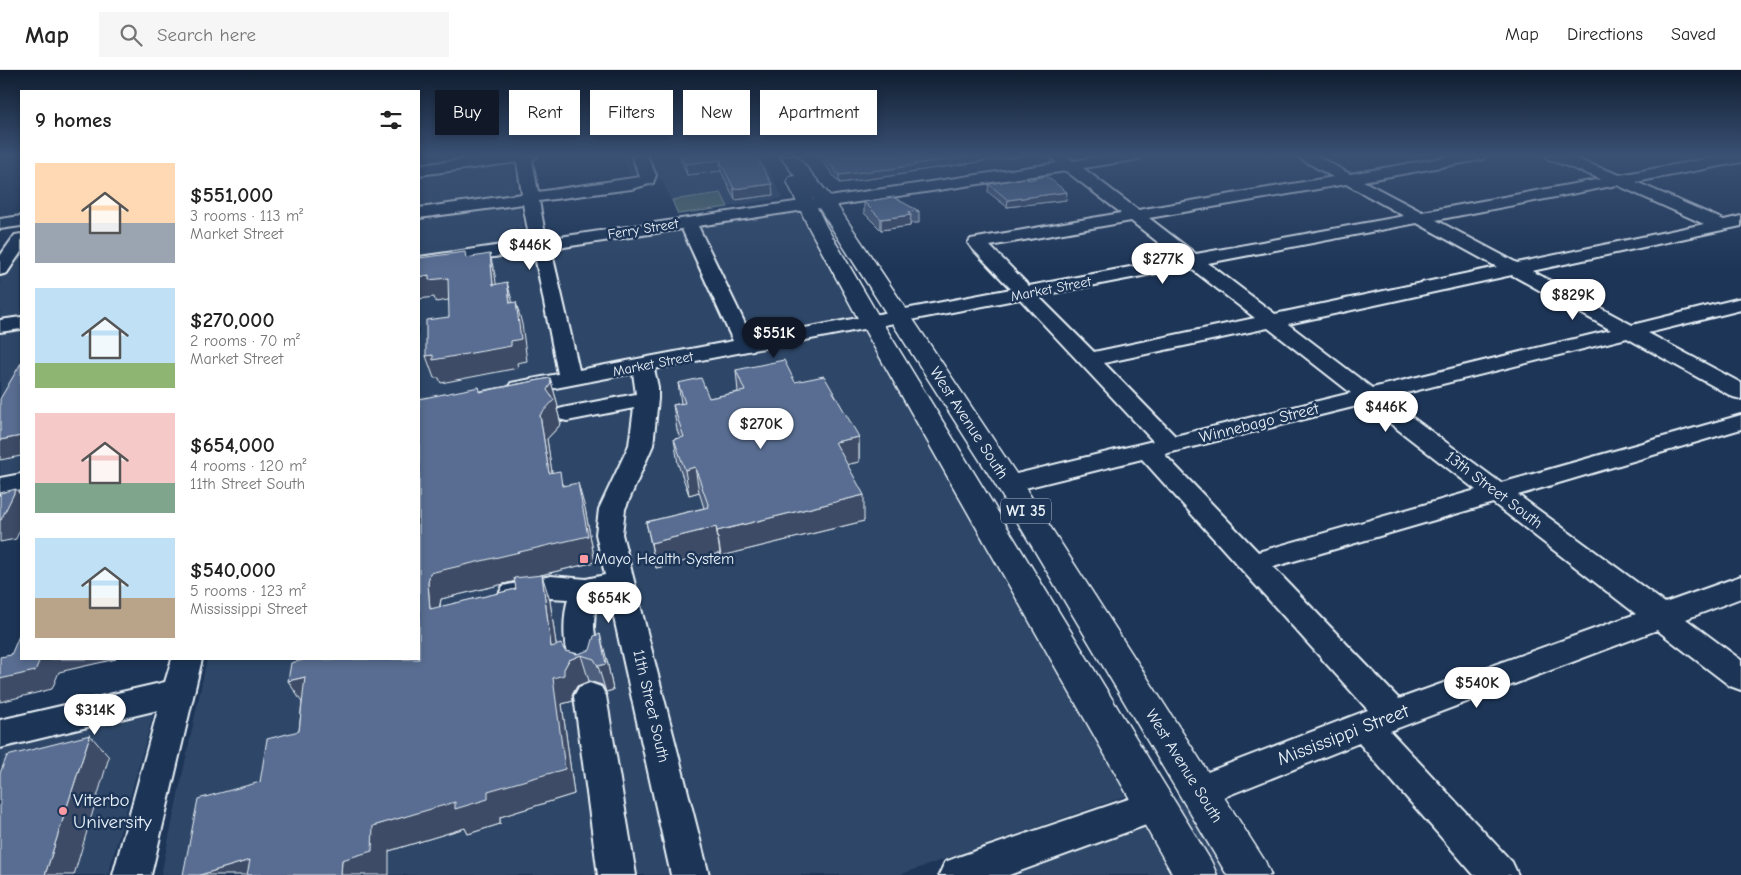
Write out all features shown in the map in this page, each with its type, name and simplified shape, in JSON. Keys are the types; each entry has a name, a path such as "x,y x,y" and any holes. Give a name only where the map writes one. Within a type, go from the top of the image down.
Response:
{"main road":[{"name":"West Avenue South","path":"810,194 900,316 1009,484 1250,875"},
{"name":"West Avenue South","path":"816,203 871,322 1196,875"}],"street":[{"path":"530,194 537,238 541,245 570,379"},
{"path":"420,213 562,194"},
{"name":"Ferry Street","path":"420,263 871,194"},
{"name":"13th Street South","path":"1105,194 1741,677"},
{"path":"1257,194 977,243 1088,360 1379,720 1499,875"},
{"path":"1375,194 1741,392"},
{"name":"Market Street","path":"495,393 1550,194"},
{"path":"1650,194 1741,233"},
{"path":"0,224 20,221"},
{"path":"1088,360 1741,221"},
{"path":"688,223 746,346"},
{"path":"0,270 20,240"},
{"path":"0,270 20,268"},
{"name":"Winnebago Street","path":"1009,484 1741,304"},
{"path":"0,326 20,323"},
{"name":"11th Street South","path":"642,366 647,387 647,399 641,445 612,508 610,534 690,875"},
{"path":"567,414 647,399"},
{"path":"1253,563 1741,422"},
{"path":"0,486 20,482"},
{"path":"491,600 550,587 586,590 622,582"},
{"name":"Mississippi Street","path":"1199,790 1379,720 1741,587"},
{"path":"586,590 581,600 580,633 618,875"},
{"path":"132,875 187,660"},
{"path":"0,734 179,692"},
{"path":"958,875 1008,867 1155,806"}],"shaded area":[{"path":"420,194 518,194 526,252 798,211 1129,795 899,875 161,875 207,660 420,660"},
{"path":"668,194 781,194 783,198 677,215"},
{"path":"20,250 20,471 0,475 0,278"},
{"name":"Viterbo University","path":"155,708 108,875 0,875 0,747"},
{"path":"1199,791 1250,875 958,875"}],"green space":[{"path":"721,194 728,207 678,214 672,200"}],"building":[{"path":"1000,194 1055,194 1008,200"},
{"path":"893,197 919,211 908,212 911,215 881,219 864,202"},
{"path":"465,252 466,258 490,254 493,285 507,282 510,303 516,302 521,339 511,341 511,346 433,360 433,355 426,356 426,320 449,317 448,278 429,280 429,275 420,277 420,258"},
{"path":"784,360 795,382 824,376 859,437 835,442 864,495 717,531 716,527 651,543 646,522 709,507 695,467 685,470 674,439 684,437 673,405 685,403 678,383 701,378 709,398 745,391 736,370"},
{"path":"20,365 20,436 0,440 0,399"},
{"path":"550,378 551,383 547,390 554,400 540,415 549,473 560,471 562,486 578,483 588,536 430,573 428,583 430,609 516,589 514,578 542,575 551,647 561,644 565,651 577,654 590,650 594,636 600,634 606,664 598,666 594,659 581,655 569,660 564,669 564,675 553,678 565,769 488,791 488,799 455,809 455,802 373,826 372,851 342,860 341,875 247,875 250,860 200,875 183,875 198,799 260,782 267,739 299,731 305,677 288,681 291,663 303,660 420,660 420,399 479,387 479,392"},
{"path":"16,489 1,520 0,520 0,493"},
{"path":"20,633 20,660 40,660 35,671 0,679 0,657 11,655"},
{"path":"90,735 45,875 0,875 0,773 7,756"}],"place":[{"name":"Mayo Health System","path":"584,559"},
{"name":"Viterbo University","path":"63,811"}]}
